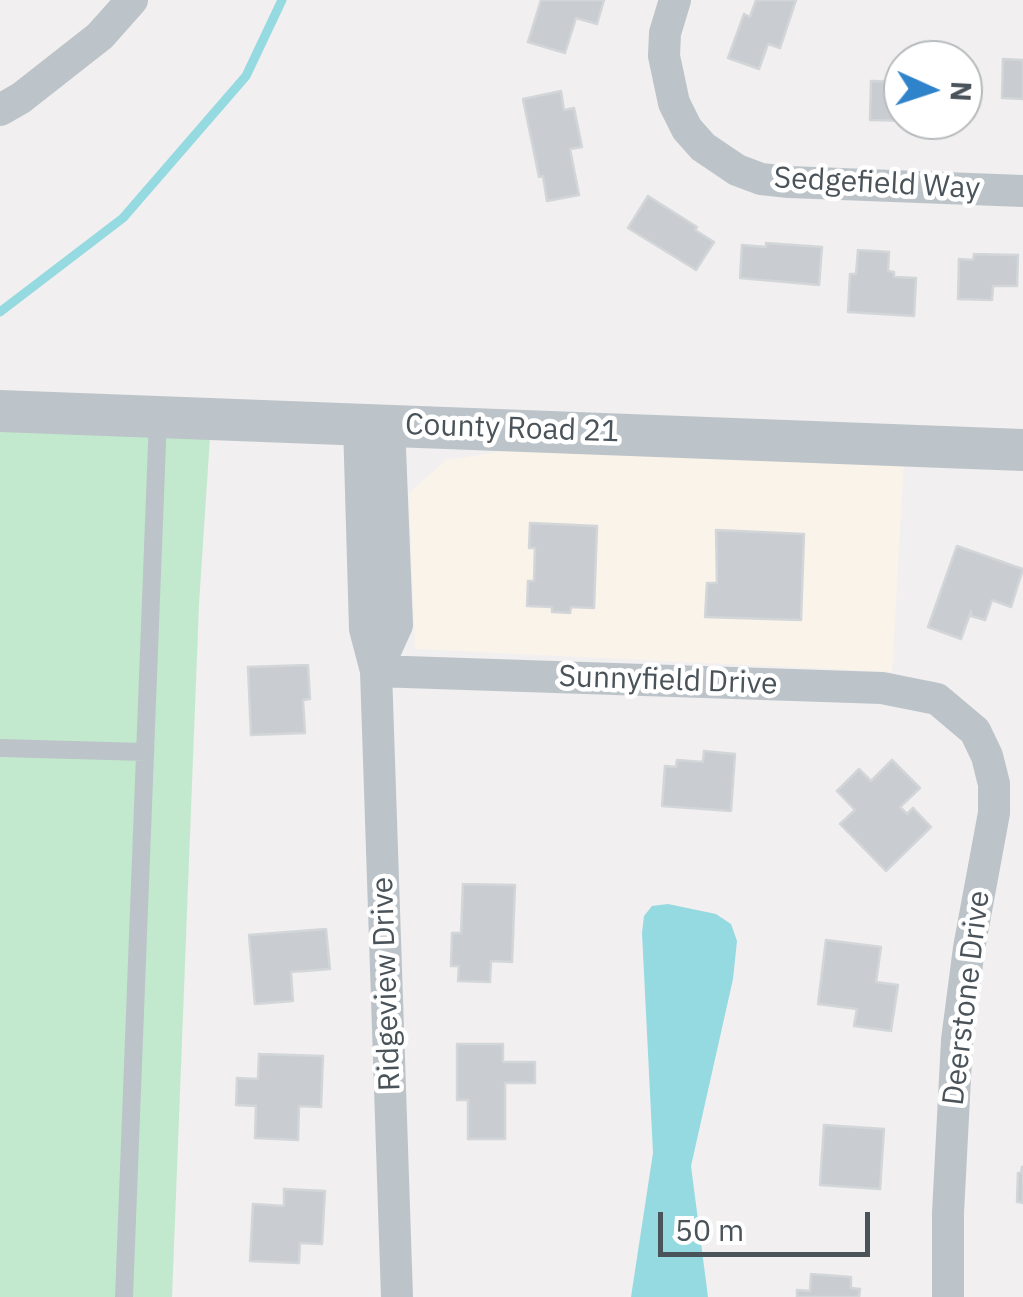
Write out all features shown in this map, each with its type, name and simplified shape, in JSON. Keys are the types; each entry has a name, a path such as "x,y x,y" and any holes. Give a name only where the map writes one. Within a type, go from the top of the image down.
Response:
{"street":[{"path":"0,110 100,36 132,0"},
{"name":"Sedgefield Way","path":"674,0 664,56 674,103 687,129 719,159 761,179 1023,191"},
{"name":"County Road 21","path":"0,412 1023,450"},
{"name":"Ridgeview Drive","path":"374,424 365,629 376,671 397,1297"},
{"name":"Sunnyfield Drive","path":"376,671 882,688 937,699 956,712"},
{"name":"Deerstone Drive","path":"948,1297 957,1040 994,813 994,784 987,756 975,731 956,712"}],"lane":[{"path":"124,1297 158,417"},
{"path":"0,748 145,752"}],"shaded area":[{"path":"539,446 904,461 892,672 415,649 409,493 446,460"}],"green space":[{"path":"0,430 210,437 199,604 172,1297 0,1297"}],"water":[{"path":"668,904 716,914 731,924 737,941 733,979 691,1166 708,1297 631,1297 653,1153 642,933 644,916 652,906"}],"building":[{"path":"541,0 604,0 597,24 576,18 565,53 528,42"},
{"path":"756,0 796,0 780,48 768,44 759,69 728,58 744,14 750,17"},
{"path":"1003,59 1023,60 1023,99 1002,98"},
{"path":"871,81 883,81 883,120 870,120"},
{"path":"561,91 564,110 574,108 582,147 570,149 579,195 547,201 523,99"},
{"path":"648,196 714,242 696,270 628,228"},
{"path":"766,243 822,247 819,285 740,278 742,245 766,247"},
{"path":"858,250 889,252 888,271 894,272 894,277 916,278 914,316 848,312 850,274 856,274"},
{"path":"974,254 1018,255 1017,286 993,286 992,300 958,299 959,259 973,260"},
{"path":"530,523 597,526 594,608 571,607 570,613 552,612 552,607 527,606 528,581 534,581 535,548 529,548"},
{"path":"716,530 804,534 801,620 705,617 707,583 717,583"},
{"path":"957,546 1023,569 1011,607 992,600 985,620 971,616 971,611 961,639 928,627"},
{"path":"308,665 310,699 303,700 305,733 251,735 248,667"},
{"path":"704,751 735,754 731,811 662,806 665,766 676,767 677,760 703,762"},
{"path":"892,760 920,788 900,807 907,814 913,808 931,827 886,871 840,824 855,810 837,791 859,769 871,781"},
{"path":"463,884 515,885 512,962 491,961 490,982 458,981 459,966 451,966 452,933 461,933"},
{"path":"326,929 330,969 291,972 293,1001 255,1004 249,935"},
{"path":"826,940 881,947 876,982 898,985 891,1031 854,1026 857,1009 818,1004"},
{"path":"457,1044 503,1044 503,1062 535,1062 535,1083 505,1083 505,1139 468,1139 468,1100 457,1100"},
{"path":"259,1054 323,1056 321,1107 299,1106 298,1140 255,1138 256,1106 236,1105 237,1078 258,1079"},
{"path":"824,1125 884,1129 880,1189 820,1185"},
{"path":"1022,1167 1023,1203 1017,1202 1018,1173"},
{"path":"284,1189 325,1191 322,1244 300,1243 299,1263 250,1261 253,1204 284,1206"},
{"path":"811,1274 851,1277 851,1288 860,1289 859,1297 797,1297 797,1290 810,1291"}],"waterway":[{"path":"0,312 123,218 246,76 282,0"}]}
